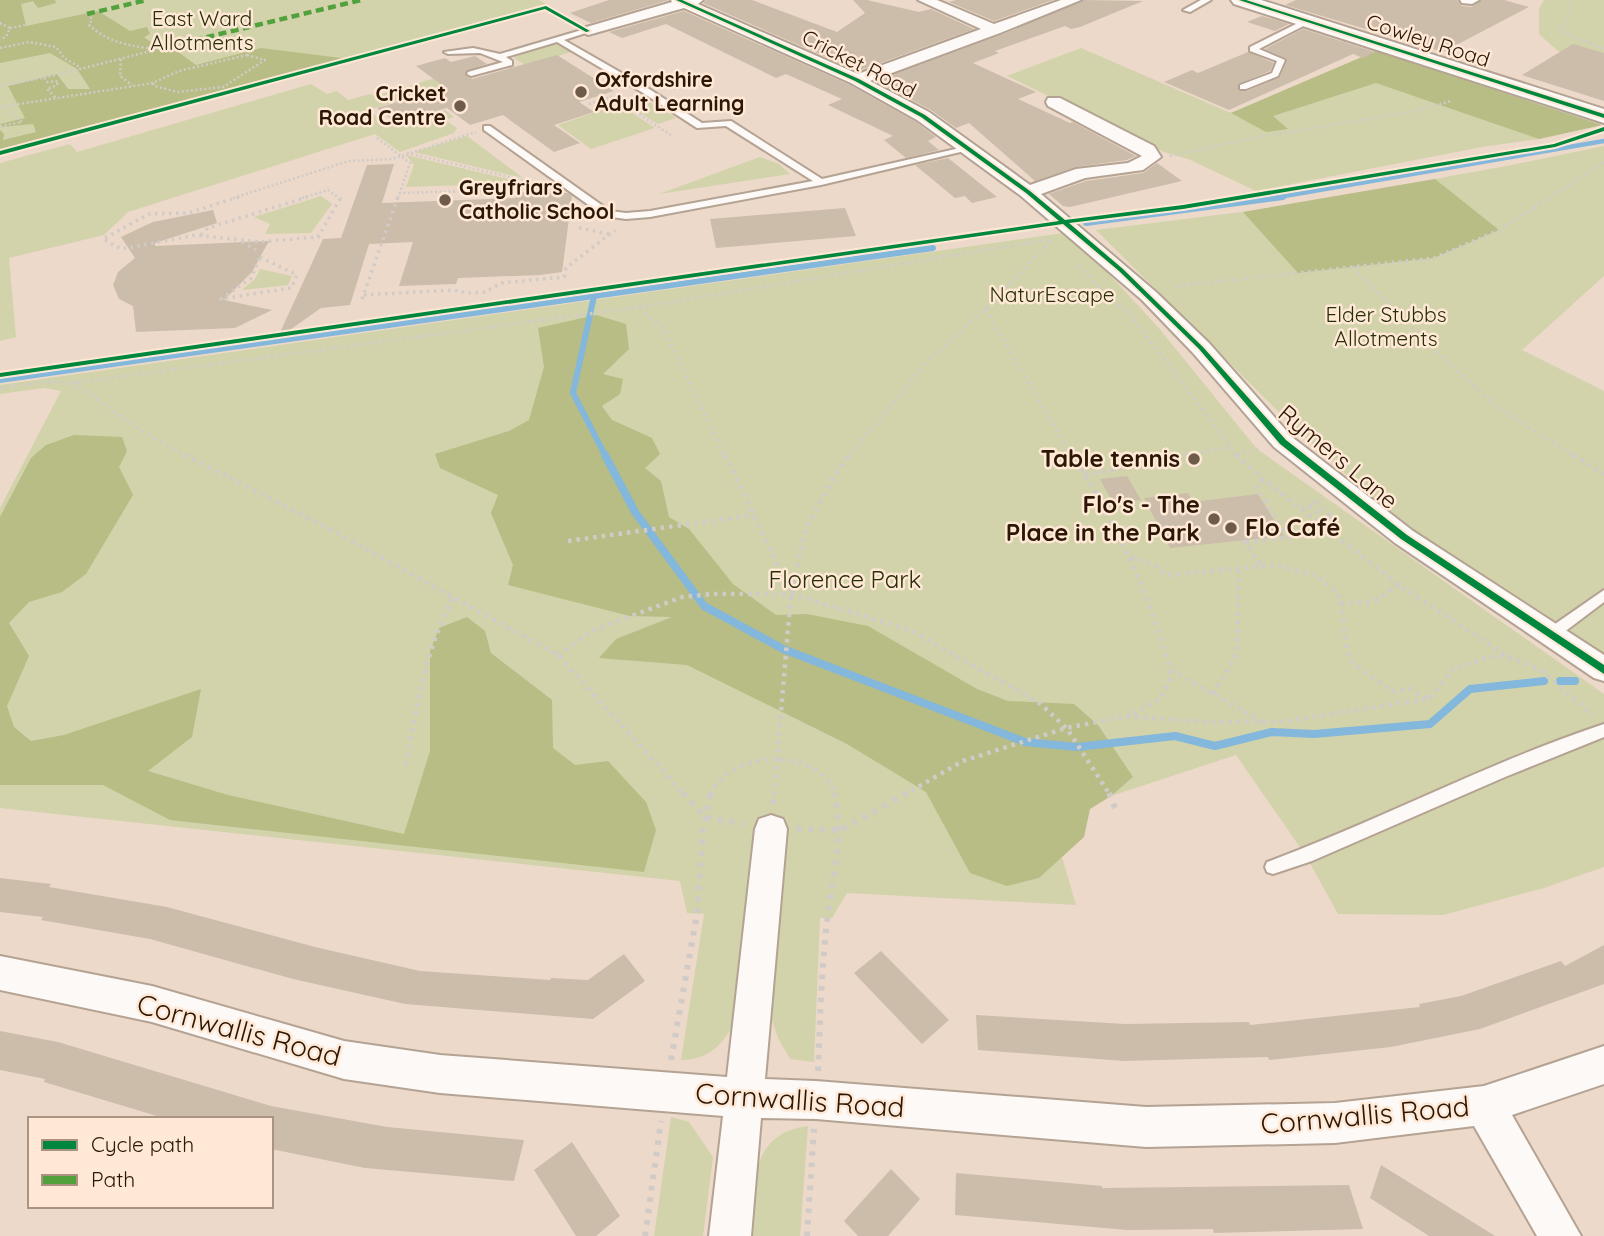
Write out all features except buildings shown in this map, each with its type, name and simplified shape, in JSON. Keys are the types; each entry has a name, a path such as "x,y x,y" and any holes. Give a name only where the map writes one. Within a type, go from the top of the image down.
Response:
{"main road":[{"name":"Cowley Road","path":"1259,2 1309,21 1604,116"}],"street":[{"path":"925,0 995,30"},
{"path":"857,79 1074,0"},
{"path":"588,31 686,1"},
{"name":"Cricket Road","path":"686,1 857,79 923,116 1028,192 1079,234"},
{"path":"1028,192 1085,172 1125,169 1146,163 1152,157 1148,149 1054,102"},
{"name":"Rymers Lane","path":"1079,234 1122,270 1191,338 1283,442 1340,490 1449,569 1604,670"},
{"path":"730,1236 771,829"},
{"name":"Cornwallis Road","path":"0,973 152,1004 344,1060 440,1074 744,1098 816,1100 1146,1127 1335,1123 1484,1105 1604,1065"},
{"path":"1484,1105 1560,1236"}],"lane":[{"path":"1187,10 1207,0"},
{"path":"1243,87 1275,74 1281,60 1253,49 1309,21"},
{"path":"501,56 588,31"},
{"path":"558,40 643,89 700,126 728,123 821,182"},
{"path":"448,52 480,49 494,51 509,62 471,74"},
{"path":"487,128 607,214 631,216 821,182 969,149"},
{"path":"1550,635 1604,595"},
{"path":"1273,867 1306,856 1499,772 1604,730"}],"path":[{"path":"1571,0 1568,17 1561,26 1563,32 1604,49"},
{"path":"0,154 522,13"},
{"path":"87,14 92,19 89,25 100,37 148,48 147,52"},
{"path":"0,23 10,28 26,25"},
{"path":"0,40 6,37 10,28"},
{"path":"0,48 29,42 56,47 64,58 82,69"},
{"path":"0,86 44,78 170,46"},
{"path":"0,107 153,83 179,71 247,55 258,55 260,60 265,60 249,73 223,87 178,92 154,86 153,83"},
{"path":"121,59 120,76 132,86"},
{"path":"44,78 47,82 58,81 57,85 47,89 58,100"},
{"path":"589,104 643,89"},
{"path":"612,97 672,136"},
{"path":"1178,156 1253,138 1415,111 1451,102"},
{"path":"0,126 22,122 12,115 8,106"},
{"path":"256,250 241,241 223,236 201,235 121,249 103,239 149,214 188,213 349,161 392,159 487,128"},
{"path":"377,138 404,153 555,188"},
{"path":"404,153 410,163 363,297 453,290 467,293 485,292 501,283 564,277 566,268 631,216"},
{"path":"1176,286 1434,258 1499,230 1604,163"},
{"path":"399,193 572,188"},
{"path":"201,235 208,228 328,190 340,200 318,237 241,241"},
{"path":"579,228 610,234"},
{"path":"0,388 46,382 73,383 640,307 1079,234"},
{"path":"771,829 791,594 806,528 839,468 930,359 985,309 1051,240"},
{"path":"260,257 297,275 291,288 220,299 251,278 260,257"},
{"path":"1353,267 1414,330 1495,406 1604,474"},
{"path":"640,307 664,331 791,594"},
{"path":"985,309 1060,439 1085,475 1130,557 1162,638 1172,676 1160,699 1128,716"},
{"path":"73,383 144,432 223,476 455,595 558,655 705,817"},
{"path":"1085,475 1230,447"},
{"path":"1261,565 1245,541 1289,537 1256,488 1264,480"},
{"path":"1301,509 1309,506 1328,521 1333,518 1315,502 1340,490"},
{"path":"568,541 754,515"},
{"path":"1130,557 1153,564 1166,575 1261,565 1290,567 1317,576 1336,592 1341,603 1347,651 1353,663 1391,691 1410,689 1429,699"},
{"path":"1213,694 1237,654 1239,567"},
{"path":"1341,603 1362,605 1381,600 1399,585"},
{"path":"558,655 592,631 682,597 712,594 791,594 912,631 1041,704 1066,728 1087,757 1116,810"},
{"path":"406,765 428,651 439,619 455,595"},
{"path":"841,830 963,761 1008,749 1066,728 1128,716 1206,722 1278,722 1429,699 1453,669 1489,657 1508,657"},
{"path":"1170,669 1262,722"},
{"path":"645,1236 665,1090 697,913 705,817 713,788 730,770 756,759 778,758 810,766 825,778 838,803 841,830 827,918 807,1236"}],"green space":[{"name":"East Ward Allotments","path":"0,0 539,0 546,4 0,151"},
{"path":"0,0 55,0 56,3 38,8 33,1 21,4 26,26 98,11 130,31 147,27 150,34 144,37 158,47 170,46 196,65 261,48 349,59 0,151 0,130 4,134 3,140 36,132 33,124 0,127 0,124 25,118 8,86 57,74 68,89 90,89 77,69 50,53 0,63"},
{"path":"1544,0 1604,0 1604,66 1558,51 1539,34 1539,9"},
{"path":"554,44 575,51 525,65 514,58 518,54"},
{"path":"1081,48 1231,113 1376,51 1602,125 1256,191 1188,159 1164,152 1007,76"},
{"path":"1376,51 1602,125 1539,139 1376,83 1273,116 1288,129 1266,132 1231,113"},
{"path":"435,78 445,87 368,110 389,126 445,110 454,117 445,120 457,128 454,133 400,152 375,134 128,212 104,235 9,258 16,337 0,341 0,163 70,144 77,152 311,84 327,94 337,91 348,100 370,94 375,96"},
{"path":"643,98 676,118 658,124 625,104"},
{"path":"619,104 655,128 591,149 558,125"},
{"path":"467,136 523,178 414,152"},
{"name":"Elder Stubbs Allotments","path":"1604,146 1604,276 1522,350 1604,391 1604,661 1408,530 1301,434 1096,230 1274,208"},
{"path":"406,155 525,183 406,187 414,165"},
{"path":"760,157 779,164 790,174 659,194"},
{"path":"1435,179 1499,230 1434,258 1298,273 1243,212"},
{"path":"321,196 332,204 311,233 265,234 270,224 254,217"},
{"name":"Florence Park","path":"1070,232 1158,327 1257,449 1604,694 1604,867 1544,888 1443,915 1338,914 1306,856 1236,755 1050,816 1076,905 847,893 832,918 820,918 814,1062 790,1059 772,1020 780,916 750,914 732,1027 722,1041 705,1055 681,1060 704,914 687,913 680,881 0,808 0,508 61,391 44,388 0,394 0,385"},
{"path":"260,269 292,276 288,285 242,290 255,279"},
{"path":"596,315 626,324 629,349 603,374 623,379 620,394 602,406 612,420 652,438 660,454 645,468 661,481 669,517 689,529 733,584 776,615 807,614 868,626 977,689 1008,701 1074,704 1098,725 1133,777 1111,796 1090,809 1084,837 1039,878 1007,886 970,873 926,792 847,744 687,665 599,658 616,639 672,617 630,616 508,585 513,565 491,513 498,495 440,468 435,454 509,431 529,420 544,367 538,328"},
{"path":"74,435 122,437 127,451 119,467 133,495 86,574 62,592 29,602 9,623 29,656 7,706 14,727 31,741 64,735 201,689 192,737 148,771 228,795 404,834 430,751 430,651 439,628 467,617 485,631 491,653 552,700 553,748 575,765 608,761 646,802 656,830 644,872 170,820 103,785 0,785 0,517 31,458 46,445"},
{"path":"671,1117 689,1122 713,1157 703,1236 654,1236"},
{"path":"808,1126 800,1236 751,1236 755,1182 764,1152 774,1140 788,1131"}],"waterway":[{"path":"1273,198 1604,141"},
{"path":"1086,223 1283,197"},
{"path":"0,380 933,248"},
{"path":"594,296 573,393 606,457"},
{"path":"605,455 635,512 704,606 783,649 1025,742 1077,747 1175,736 1215,746 1272,732 1314,734 1430,724 1470,689 1544,681"},
{"path":"1560,681 1575,681"}],"marked path":[{"path":"87,14 147,0"},
{"path":"170,46 361,0"}],"cycle path":[{"path":"678,0 857,80 923,116 1028,192 1121,270 1201,348 1283,442 1404,537 1604,670"},
{"path":"1241,0 1604,116"},
{"path":"0,153 546,7 588,31"},
{"path":"0,375 1041,225 1183,207 1555,145 1604,129"}],"place":[{"name":"Oxfordshire Adult Learning","path":"581,92"},
{"name":"Cricket Road Centre","path":"460,106"},
{"name":"Greyfriars Catholic School","path":"445,200"},
{"name":"Table tennis","path":"1194,459"},
{"name":"Flo's - The Place in the Park","path":"1214,519"},
{"name":"Flo Café","path":"1231,528"}],"park label":[{"name":"NaturEscape","path":"1052,295"}]}
